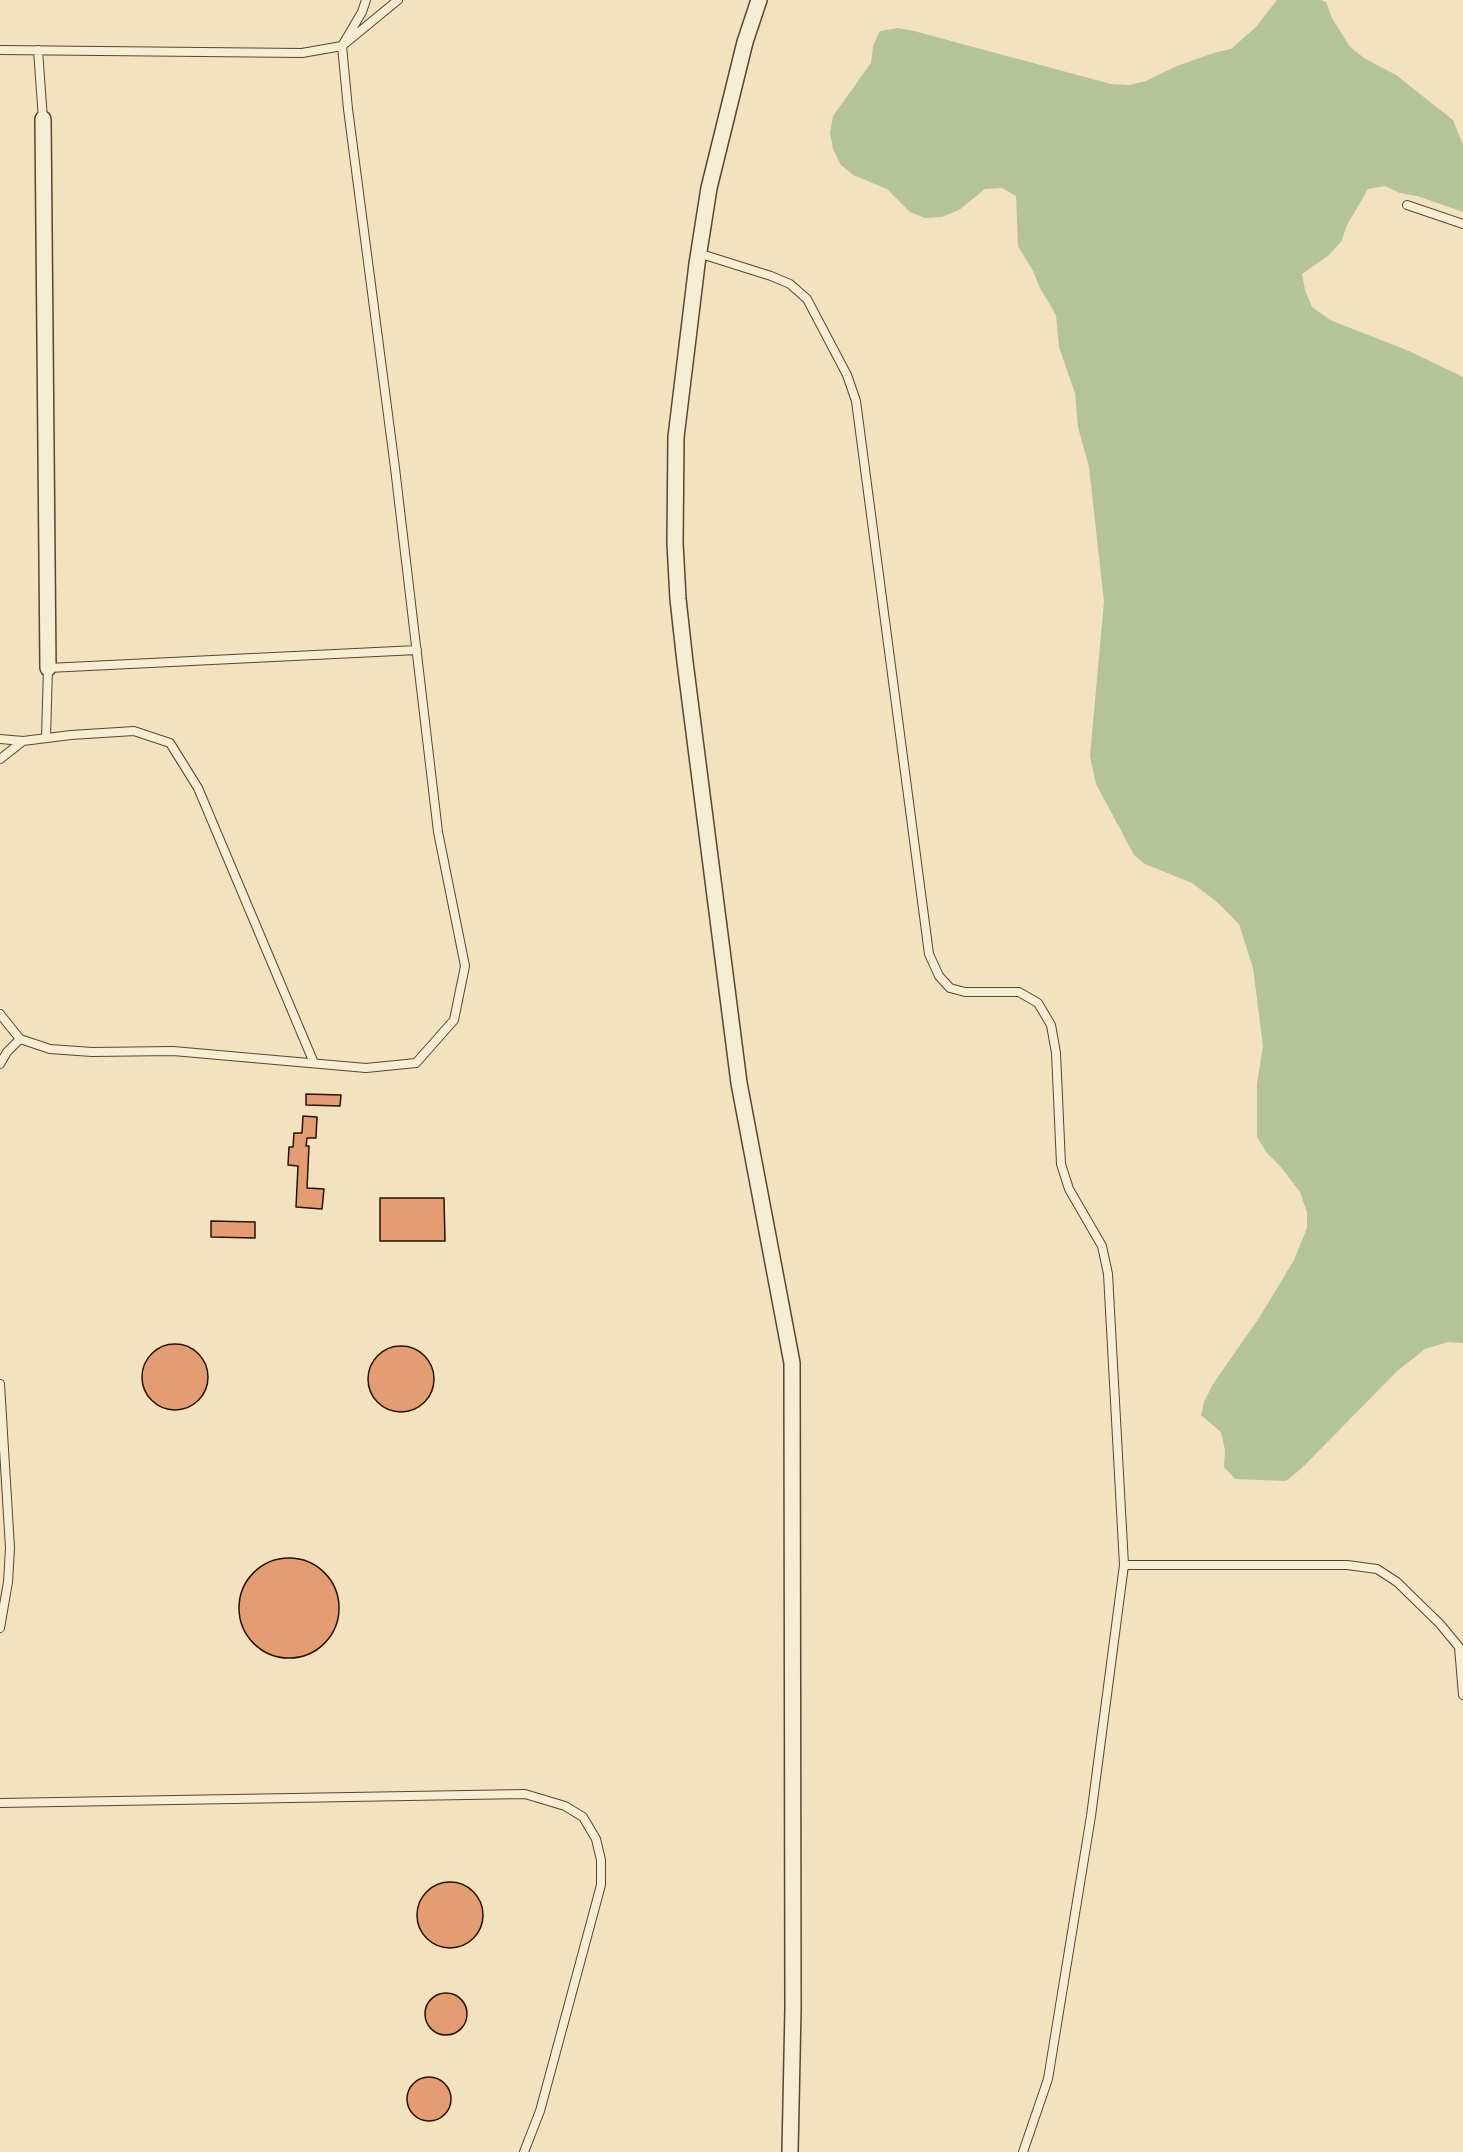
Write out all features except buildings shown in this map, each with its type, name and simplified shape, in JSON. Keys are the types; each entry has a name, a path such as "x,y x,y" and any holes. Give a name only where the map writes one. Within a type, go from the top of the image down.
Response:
{"street":[{"path":"759,0 745,42 709,188 698,253 676,436 675,543 678,599 743,1111 792,1363 794,1986 790,2152"},
{"path":"43,119 48,668"}],"lane":[{"path":"0,1014 20,1040 50,1048 92,1052 173,1051 366,1068 416,1063 454,1020 465,966 438,832 342,46 362,12 366,0"},
{"path":"0,50 302,53 342,46 398,0"},
{"path":"38,50 43,119"},
{"path":"1407,205 1463,224"},
{"path":"698,253 790,284 807,299 847,375 856,401 929,954 939,976 950,988 965,992 1019,992 1038,1003 1051,1025 1056,1053 1061,1164 1069,1189 1102,1246 1108,1274 1124,1565 1091,1816 1048,2079 1023,2152"},
{"path":"46,738 48,668 417,650"},
{"path":"0,739 23,741 134,731 170,743 198,788 314,1063"},
{"path":"0,759 23,741"},
{"path":"0,1064 20,1040"},
{"path":"0,1384 10,1548 8,1582 0,1629"},
{"path":"1124,1565 1347,1565 1377,1569 1397,1582 1440,1624 1459,1647 1463,1695"},
{"path":"0,1803 525,1794 565,1806 583,1817 596,1839 601,1860 601,1885 540,2111 524,2152"}],"green space":[{"path":"1277,0 1326,2 1332,18 1350,47 1364,58 1396,75 1453,120 1463,145 1463,212 1417,196 1400,193 1385,186 1368,189 1347,225 1341,242 1329,255 1302,274 1312,307 1330,320 1409,351 1463,377 1463,1343 1448,1342 1425,1349 1396,1372 1302,1468 1286,1481 1235,1479 1224,1467 1225,1450 1221,1432 1201,1415 1204,1402 1213,1384 1259,1318 1294,1260 1307,1228 1307,1212 1300,1192 1266,1152 1257,1137 1257,1084 1263,1046 1253,968 1239,924 1217,902 1192,883 1145,864 1134,855 1096,784 1090,756 1104,602 1089,467 1078,427 1075,393 1059,347 1056,315 1018,246 1016,196 1002,188 985,189 959,210 942,217 925,218 910,212 887,189 853,175 841,165 833,149 830,133 833,116 871,63 873,46 880,31 898,28 914,31 1111,84 1129,85 1146,81 1177,66 1231,49 1256,27"}]}
